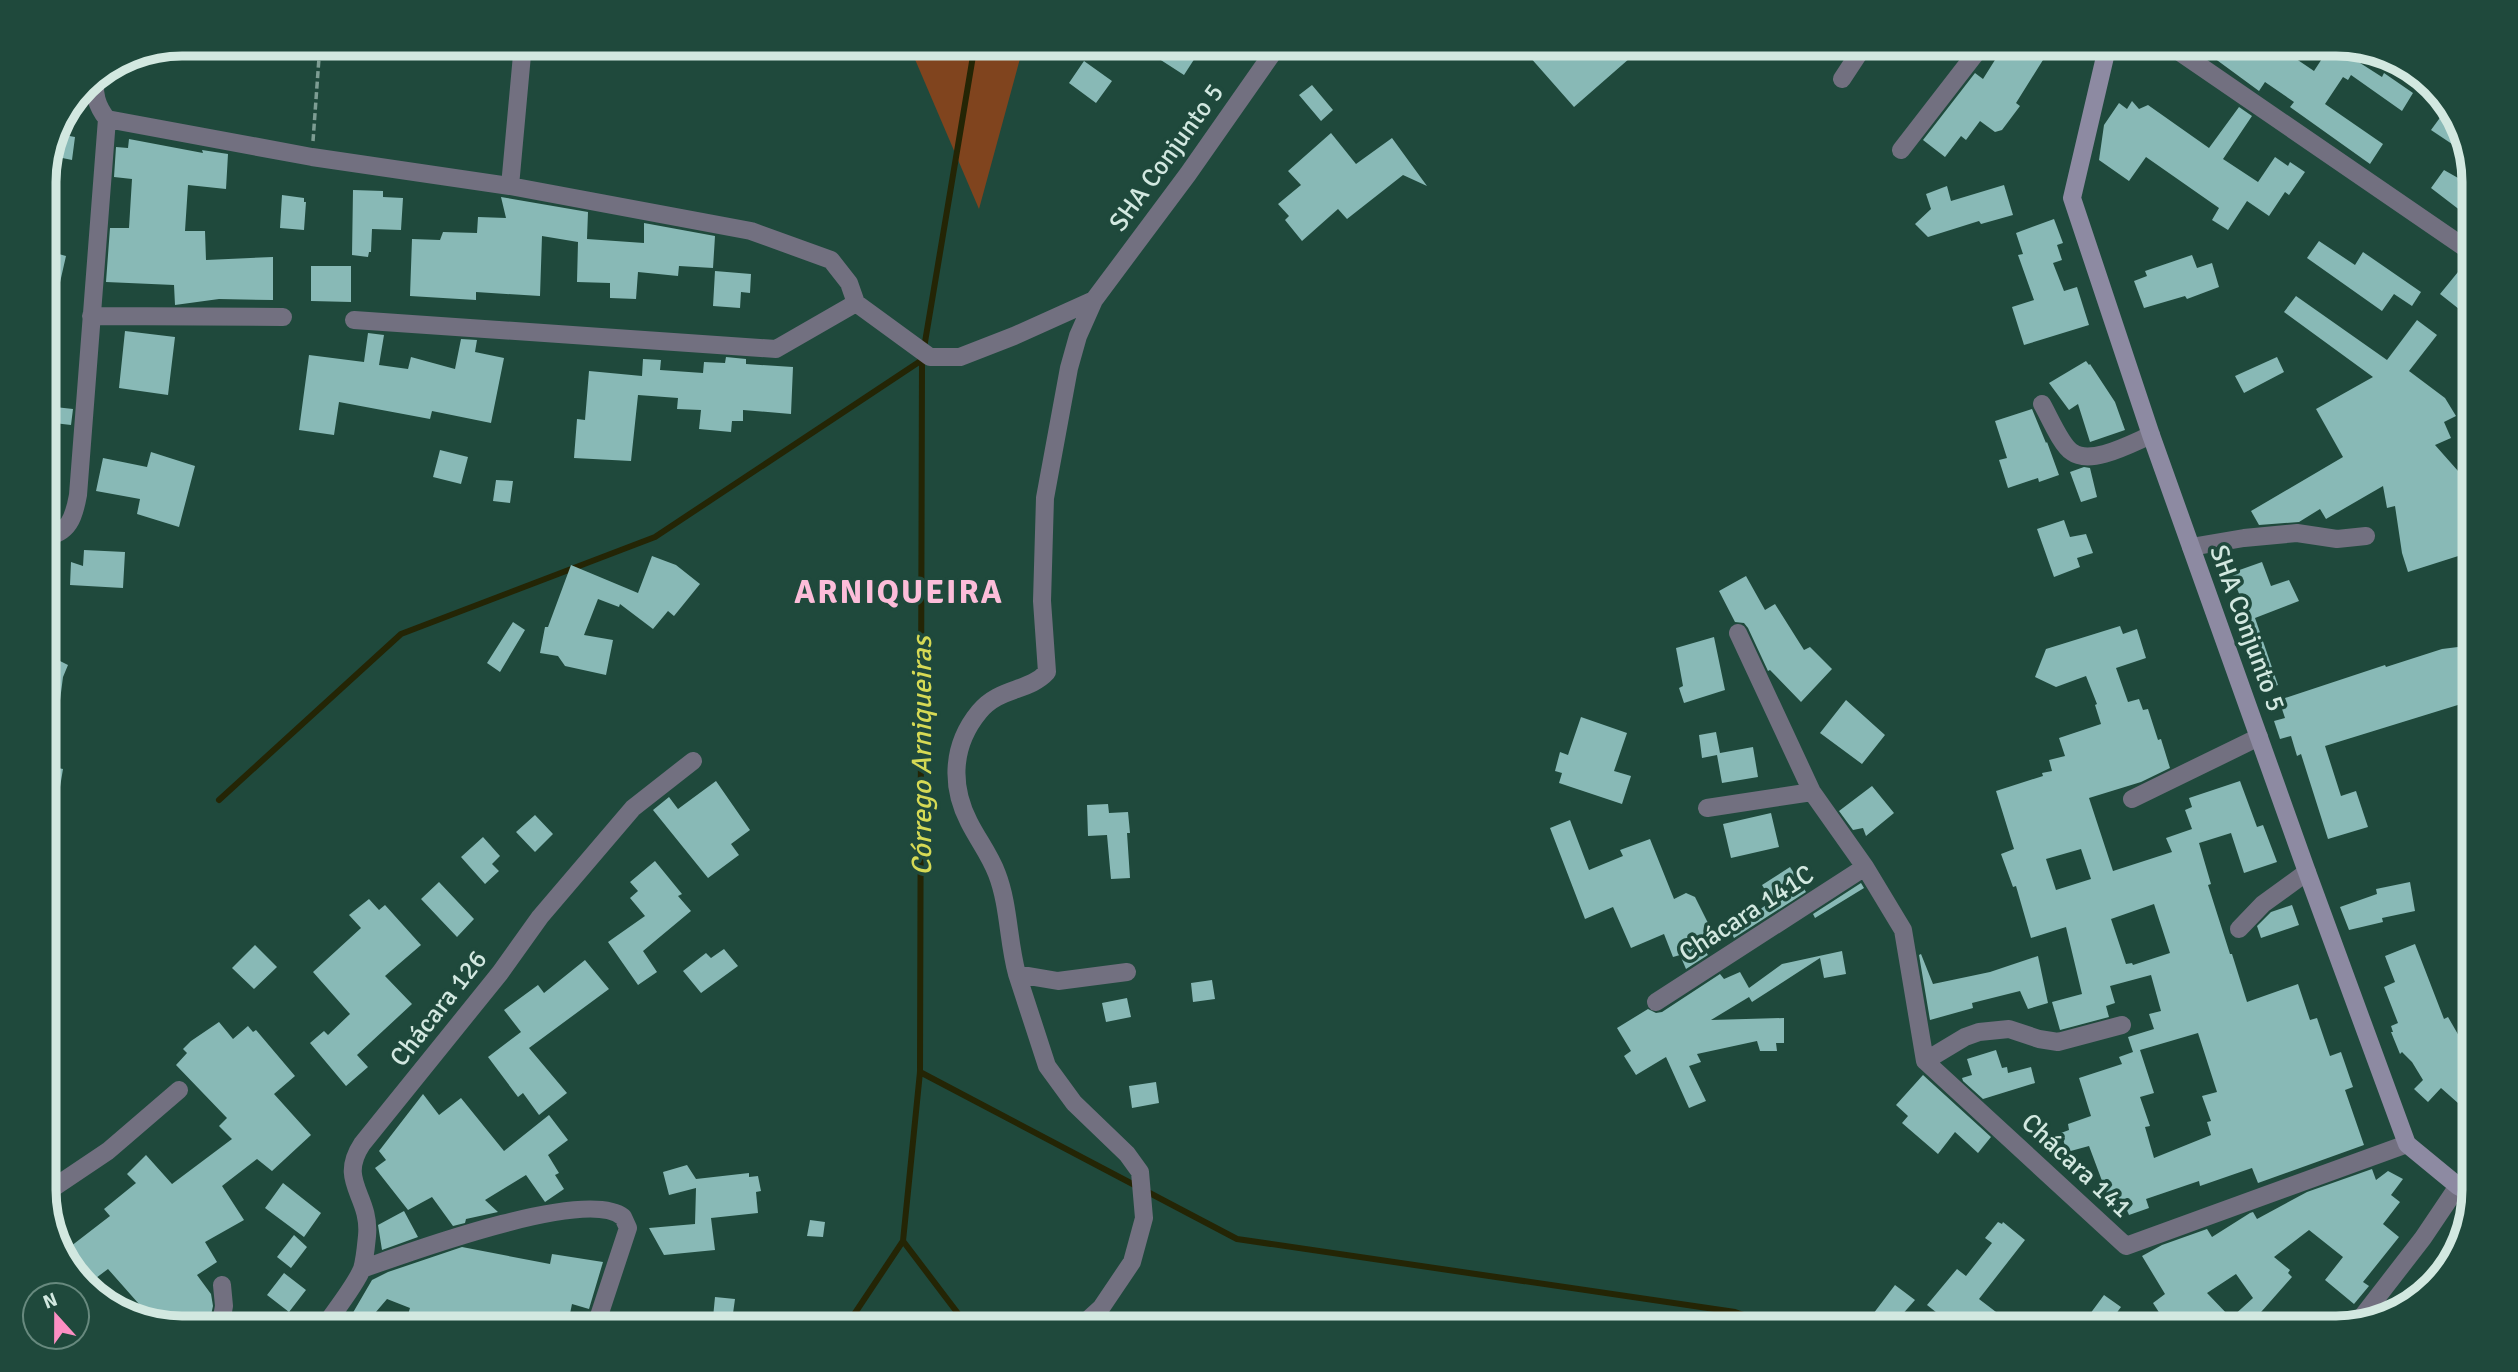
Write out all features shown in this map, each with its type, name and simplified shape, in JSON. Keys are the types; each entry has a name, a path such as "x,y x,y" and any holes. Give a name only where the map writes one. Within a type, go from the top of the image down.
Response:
{"street":[{"path":"510,186 522,56"},
{"name":"SHA Conjunto 5","path":"1017,974 998,875 958,797 954,773 965,734 978,712 1002,693 1032,683 1047,672 1042,611 1045,498 1069,368 1078,336 1094,300 1188,174 1271,56"},
{"path":"1842,79 1857,56"},
{"path":"1901,150 1974,56"},
{"name":"SHA Conjunto 5","path":"2105,56 2072,198 2151,435 2407,1144"},
{"path":"2185,56 2462,246"},
{"path":"56,535 67,527 74,516 78,495 107,119 96,102 96,90"},
{"path":"107,119 312,157 510,186 688,218 763,235 831,260 849,283 856,303 890,330 930,356 960,357 1094,300"},
{"path":"354,320 776,349 856,303"},
{"path":"91,316 283,317"},
{"path":"2042,404 2071,452 2086,457 2100,456 2151,435"},
{"path":"2191,547 2297,533 2337,539 2366,536"},
{"path":"1738,633 1812,792 1865,867 1903,930 1925,1061 1965,1037 1979,1032 2009,1029 2058,1042 2122,1025"},
{"path":"2132,799 2259,737"},
{"name":"Chácara 126","path":"331,1316 362,1269 368,1234 366,1214 352,1176 351,1166 356,1154 500,973 540,917 633,808 694,761"},
{"path":"1707,808 1812,792"},
{"name":"Chácara 141C","path":"1656,1002 1865,867"},
{"path":"2239,929 2263,904 2307,872"},
{"path":"1092,1316 1101,1308 1132,1262 1144,1218 1140,1172 1127,1154 1074,1103 1047,1066 1017,974 1058,981 1127,972"},
{"name":"Chácara 141","path":"1925,1061 2126,1246 2407,1144"},
{"path":"56,1186 108,1151 179,1090"},
{"path":"2407,1144 2462,1183"},
{"path":"2365,1313 2423,1238 2462,1196"},
{"path":"362,1269 443,1240 494,1226 586,1209 610,1210 624,1217 628,1228 599,1316"},
{"path":"222,1285 222,1316"}],"path":[{"path":"312,157 319,56"}],"shaded area":[{"path":"914,56 1021,56 979,209"}],"building":[{"path":"1155,56 1196,56 1184,75"},
{"path":"1529,56 1632,56 1574,107"},
{"path":"1997,56 2045,56 2016,103 2020,106 2002,130 1995,132 1980,121 1966,140 1961,136 1945,157 1923,140 1975,73 1983,79"},
{"path":"2211,56 2292,56 2314,71 2324,56 2350,57 2382,77 2384,73 2413,93 2402,111 2351,75 2348,80 2343,77 2325,104 2383,144 2370,164 2290,107 2294,102 2265,82 2259,91"},
{"path":"1084,61 1112,81 1096,103 1069,83"},
{"path":"1312,85 1333,110 1321,121 1299,95"},
{"path":"2132,101 2139,109 2148,105 2209,148 2239,107 2252,116 2223,159 2258,182 2275,157 2288,166 2290,162 2305,172 2289,195 2285,192 2269,216 2247,201 2228,230 2212,220 2219,208 2146,157 2129,181 2099,160 2104,125 2119,103 2127,109"},
{"path":"2442,114 2457,147 2431,130"},
{"path":"1331,133 1356,164 1392,138 1427,186 1403,175 1347,219 1338,209 1302,241 1285,220 1289,216 1278,204 1301,185 1288,171"},
{"path":"65,135 75,137 72,160 59,157"},
{"path":"129,139 203,153 202,150 228,154 226,189 188,185 185,231 205,231 206,260 273,257 273,300 219,299 175,305 174,285 106,282 110,228 129,228 132,179 114,177 116,147 128,148"},
{"path":"2444,170 2462,180 2462,212 2431,188"},
{"path":"2004,185 2013,215 1981,224 1979,221 1928,237 1915,224 1931,209 1926,194 1947,186 1951,201"},
{"path":"353,190 383,191 383,197 403,198 401,230 372,229 371,252 368,257 352,255"},
{"path":"282,195 304,198 304,230 280,228"},
{"path":"501,197 588,212 587,239 644,243 644,223 715,236 713,268 679,266 678,276 638,272 636,299 610,298 610,283 577,282 578,242 542,236 540,296 476,292 476,300 410,296 412,239 440,240 443,232 477,233 478,217 506,218"},
{"path":"2054,219 2063,243 2057,245 2062,260 2053,263 2064,291 2077,287 2089,325 2024,345 2012,307 2034,300 2018,255 2023,254 2016,233"},
{"path":"2319,241 2355,265 2363,252 2421,292 2412,306 2394,294 2382,311 2307,258"},
{"path":"56,253 66,256 56,300"},
{"path":"2192,255 2197,268 2212,263 2219,287 2187,299 2185,296 2144,308 2134,281 2147,276 2145,271"},
{"path":"311,266 351,266 351,302 311,301"},
{"path":"715,271 751,274 750,293 741,292 740,308 713,306"},
{"path":"2458,272 2462,275 2462,305 2459,309 2440,294"},
{"path":"2296,296 2387,360 2417,320 2437,335 2409,371 2445,398 2456,416 2444,422 2451,438 2435,445 2462,475 2462,555 2408,572 2402,553 2395,506 2387,508 2383,486 2326,519 2320,509 2299,522 2259,525 2251,511 2343,457 2316,409 2373,377 2284,312"},
{"path":"125,331 175,337 168,395 119,388"},
{"path":"368,333 384,335 379,365 408,369 411,357 455,369 461,339 477,340 475,352 504,358 491,423 432,411 430,419 339,402 334,435 299,430 309,355 364,362"},
{"path":"726,357 746,359 746,364 793,367 791,414 743,410 743,421 732,421 731,432 699,429 701,410 677,409 678,398 638,395 631,461 574,458 577,419 585,420 589,371 642,376 643,359 661,360 660,370 703,373 704,362 725,363"},
{"path":"2277,357 2284,372 2244,393 2235,376"},
{"path":"2086,361 2115,402 2125,430 2090,442 2078,404 2069,410 2049,383"},
{"path":"56,407 73,409 71,425 56,423"},
{"path":"2032,409 2059,475 2039,482 2038,478 2008,488 1999,460 2007,458 1995,421"},
{"path":"440,450 468,457 461,484 433,477"},
{"path":"151,452 195,466 179,527 137,514 140,499 96,491 103,458 147,467"},
{"path":"2084,467 2090,468 2097,497 2081,502 2070,472"},
{"path":"496,480 513,481 510,503 493,501"},
{"path":"2064,520 2070,537 2086,534 2093,553 2077,558 2080,567 2054,577 2037,529"},
{"path":"84,550 125,552 123,588 70,585 71,562 83,566"},
{"path":"652,556 676,565 700,584 674,616 668,611 653,629 620,604 619,607 598,599 584,635 613,640 606,675 565,666 558,656 540,653 545,627 548,627 571,565 638,593"},
{"path":"2262,562 2271,586 2289,580 2299,601 2255,618 2278,685 2263,690 2237,611 2245,609 2231,573"},
{"path":"1746,576 1765,610 1775,604 1804,650 1810,647 1832,669 1801,702 1768,671 1748,628 1744,623 1735,622 1719,591"},
{"path":"513,622 525,630 500,672 487,663"},
{"path":"2120,626 2123,634 2137,629 2146,658 2116,668 2128,702 2139,699 2143,710 2148,709 2170,768 2141,782 2089,798 2113,871 2172,852 2166,838 2192,829 2185,810 2192,807 2189,798 2240,781 2257,827 2263,825 2277,862 2244,873 2231,833 2199,843 2211,884 2208,885 2230,954 2247,1002 2298,984 2310,1020 2317,1018 2330,1056 2341,1052 2353,1087 2345,1090 2364,1145 2258,1183 2252,1168 2200,1186 2199,1181 2146,1199 2149,1208 2129,1215 2126,1208 2114,1213 2089,1146 2067,1152 2061,1133 2069,1130 2068,1124 2091,1116 2079,1078 2122,1064 2119,1057 2133,1052 2128,1037 2154,1029 2149,1014 2161,1011 2151,975 2110,986 2115,1003 2106,1006 2109,1017 2060,1030 2052,1002 2082,994 2066,927 2031,938 2016,886 2013,887 2001,854 2014,849 1996,791 2052,771 2049,760 2065,756 2059,738 2101,724 2095,705 2097,704 2086,676 2056,687 2035,677 2046,649","holes":["2081,849 2091,879 2056,890 2046,859","2154,904 2170,953 2133,965 2126,964 2111,919","2198,1033 2217,1092 2202,1096 2211,1121 2207,1122 2211,1135 2154,1158 2145,1127 2150,1126 2140,1097 2154,1093 2140,1050"]},
{"path":"1714,637 1725,690 1684,703 1679,688 1683,686 1676,648"},
{"path":"2462,646 2462,704 2325,746 2341,796 2356,791 2368,827 2328,839 2301,754 2297,756 2291,736 2280,739 2274,721 2285,718 2279,700 2442,649"},
{"path":"56,659 68,665 63,677 58,716"},
{"path":"1846,700 1885,735 1862,764 1820,733"},
{"path":"1581,717 1627,733 1614,771 1631,776 1622,804 1559,783 1562,773 1555,771 1560,752 1568,755"},
{"path":"1716,732 1720,753 1753,747 1758,777 1722,783 1717,755 1702,758 1699,735"},
{"path":"56,768 63,769 59,793 56,792"},
{"path":"716,781 750,830 731,844 739,855 708,878 653,810 669,797 678,809"},
{"path":"1872,786 1894,813 1866,836 1863,828 1853,830 1839,811"},
{"path":"1108,804 1109,813 1128,812 1130,878 1111,879 1107,835 1088,836 1087,805"},
{"path":"1771,813 1779,847 1731,858 1723,824"},
{"path":"535,815 553,834 535,852 516,832"},
{"path":"1570,820 1589,870 1623,856 1620,850 1650,839 1674,899 1686,893 1695,897 1719,945 1705,951 1708,955 1686,969 1680,955 1673,957 1664,934 1631,948 1613,907 1585,919 1550,828"},
{"path":"483,837 500,856 492,864 499,871 485,884 461,857"},
{"path":"655,861 682,894 678,896 691,911 643,951 657,972 638,985 608,942 645,916 630,898 638,891 630,882"},
{"path":"1790,867 1806,892 1734,938 1730,930 1772,901 1762,885"},
{"path":"439,882 474,919 457,937 421,899"},
{"path":"2410,882 2415,911 2382,918 2383,922 2349,930 2340,907 2377,894 2376,889"},
{"path":"1861,883 1864,888 1815,918 1813,914"},
{"path":"369,899 379,910 385,905 421,945 385,976 412,1004 357,1055 368,1067 346,1086 310,1043 324,1031 328,1035 350,1014 313,972 361,928 349,915"},
{"path":"2292,905 2299,925 2261,938 2257,926 2271,912"},
{"path":"2415,944 2444,1019 2448,1017 2462,1041 2462,1107 2441,1088 2428,1102 2414,1089 2423,1080 2412,1062 2402,1052 2400,1054 2391,1032 2391,1026 2398,1023 2384,987 2395,982 2385,956"},
{"path":"255,945 277,967 254,989 232,968"},
{"path":"724,949 738,966 701,993 683,971 706,953 711,958"},
{"path":"1842,951 1846,974 1824,978 1820,958 1752,1002 1749,997 1711,1020 1784,1018 1784,1043 1776,1043 1777,1051 1760,1051 1757,1041 1697,1054 1701,1062 1689,1066 1706,1101 1689,1108 1666,1057 1636,1075 1624,1056 1631,1051 1617,1028 1648,1009 1656,1013 1662,1012 1720,974 1724,979 1740,972 1749,988 1782,964"},
{"path":"1921,954 1933,984 1990,972 2038,956 2048,1003 2028,1009 2020,991 1972,1003 1973,1008 1930,1020 1919,955"},
{"path":"585,960 609,989 529,1048 567,1093 539,1115 523,1093 518,1097 488,1057 521,1032 504,1010 538,985 544,993"},
{"path":"1212,980 1215,999 1193,1002 1191,983"},
{"path":"1127,998 1131,1017 1106,1022 1102,1003"},
{"path":"219,1022 233,1039 248,1026 253,1032 256,1030 295,1076 274,1094 311,1135 272,1171 257,1159 222,1186 244,1220 205,1242 217,1262 197,1275 211,1294 213,1306 211,1316 166,1315 144,1310 108,1269 96,1278 91,1273 88,1274 70,1247 110,1216 104,1209 136,1183 127,1174 146,1155 172,1184 232,1139 219,1126 227,1118 176,1065 187,1053 183,1049"},
{"path":"1996,1050 2002,1068 2007,1067 2008,1073 2031,1067 2035,1083 1983,1099 1963,1081 1962,1078 1972,1075 1967,1059"},
{"path":"1923,1075 1991,1137 1978,1153 1955,1132 1938,1154 1902,1123 1908,1116 1896,1105"},
{"path":"1156,1082 1159,1103 1132,1108 1129,1086"},
{"path":"423,1094 439,1115 461,1098 504,1151 549,1115 568,1140 548,1155 559,1173 555,1175 564,1189 545,1202 526,1175 485,1200 498,1212 466,1219 465,1223 453,1226 432,1197 408,1210 375,1168 386,1160 379,1151"},
{"path":"687,1165 696,1179 749,1173 749,1177 758,1176 761,1191 756,1192 758,1213 711,1218 715,1250 664,1255 649,1228 695,1224 696,1188 669,1195 663,1172"},
{"path":"2372,1169 2376,1180 2388,1171 2403,1179 2391,1195 2400,1202 2383,1224 2399,1237 2363,1282 2369,1286 2354,1304 2325,1280 2343,1257 2309,1230 2274,1257 2290,1270 2288,1273 2292,1277 2258,1316 2233,1316 2253,1298 2236,1274 2207,1293 2229,1316 2161,1316 2153,1303 2165,1294 2142,1256 2162,1245 2207,1229 2212,1237 2253,1212 2257,1219 2307,1192"},
{"path":"283,1183 321,1213 304,1237 265,1208"},
{"path":"404,1211 418,1237 382,1250 378,1225"},
{"path":"810,1220 825,1222 823,1237 807,1236"},
{"path":"1998,1222 2003,1222 2025,1240 1979,1299 2001,1316 1941,1316 1927,1305 1957,1269 1966,1276 1992,1243 1985,1238"},
{"path":"294,1235 307,1247 291,1268 277,1257"},
{"path":"462,1247 550,1264 552,1254 603,1262 589,1309 572,1304 570,1316 408,1316 410,1308 387,1299 373,1316 351,1316 372,1280"},
{"path":"284,1273 306,1290 289,1312 267,1295"},
{"path":"1895,1285 1915,1300 1901,1316 1872,1316"},
{"path":"2104,1295 2121,1307 2114,1316 2090,1314"},
{"path":"715,1297 735,1299 733,1316 713,1316"}],"waterway":[{"name":"Córrego Arniqueiras","path":"853,1316 903,1241 920,1072 922,360 973,56"},
{"path":"219,800 401,634 655,537 922,360"},
{"path":"920,1072 1237,1239 1735,1312 1747,1316"},
{"path":"903,1241 960,1316"}],"district":[{"name":"ARNIQUEIRA","path":"899,591"}]}
